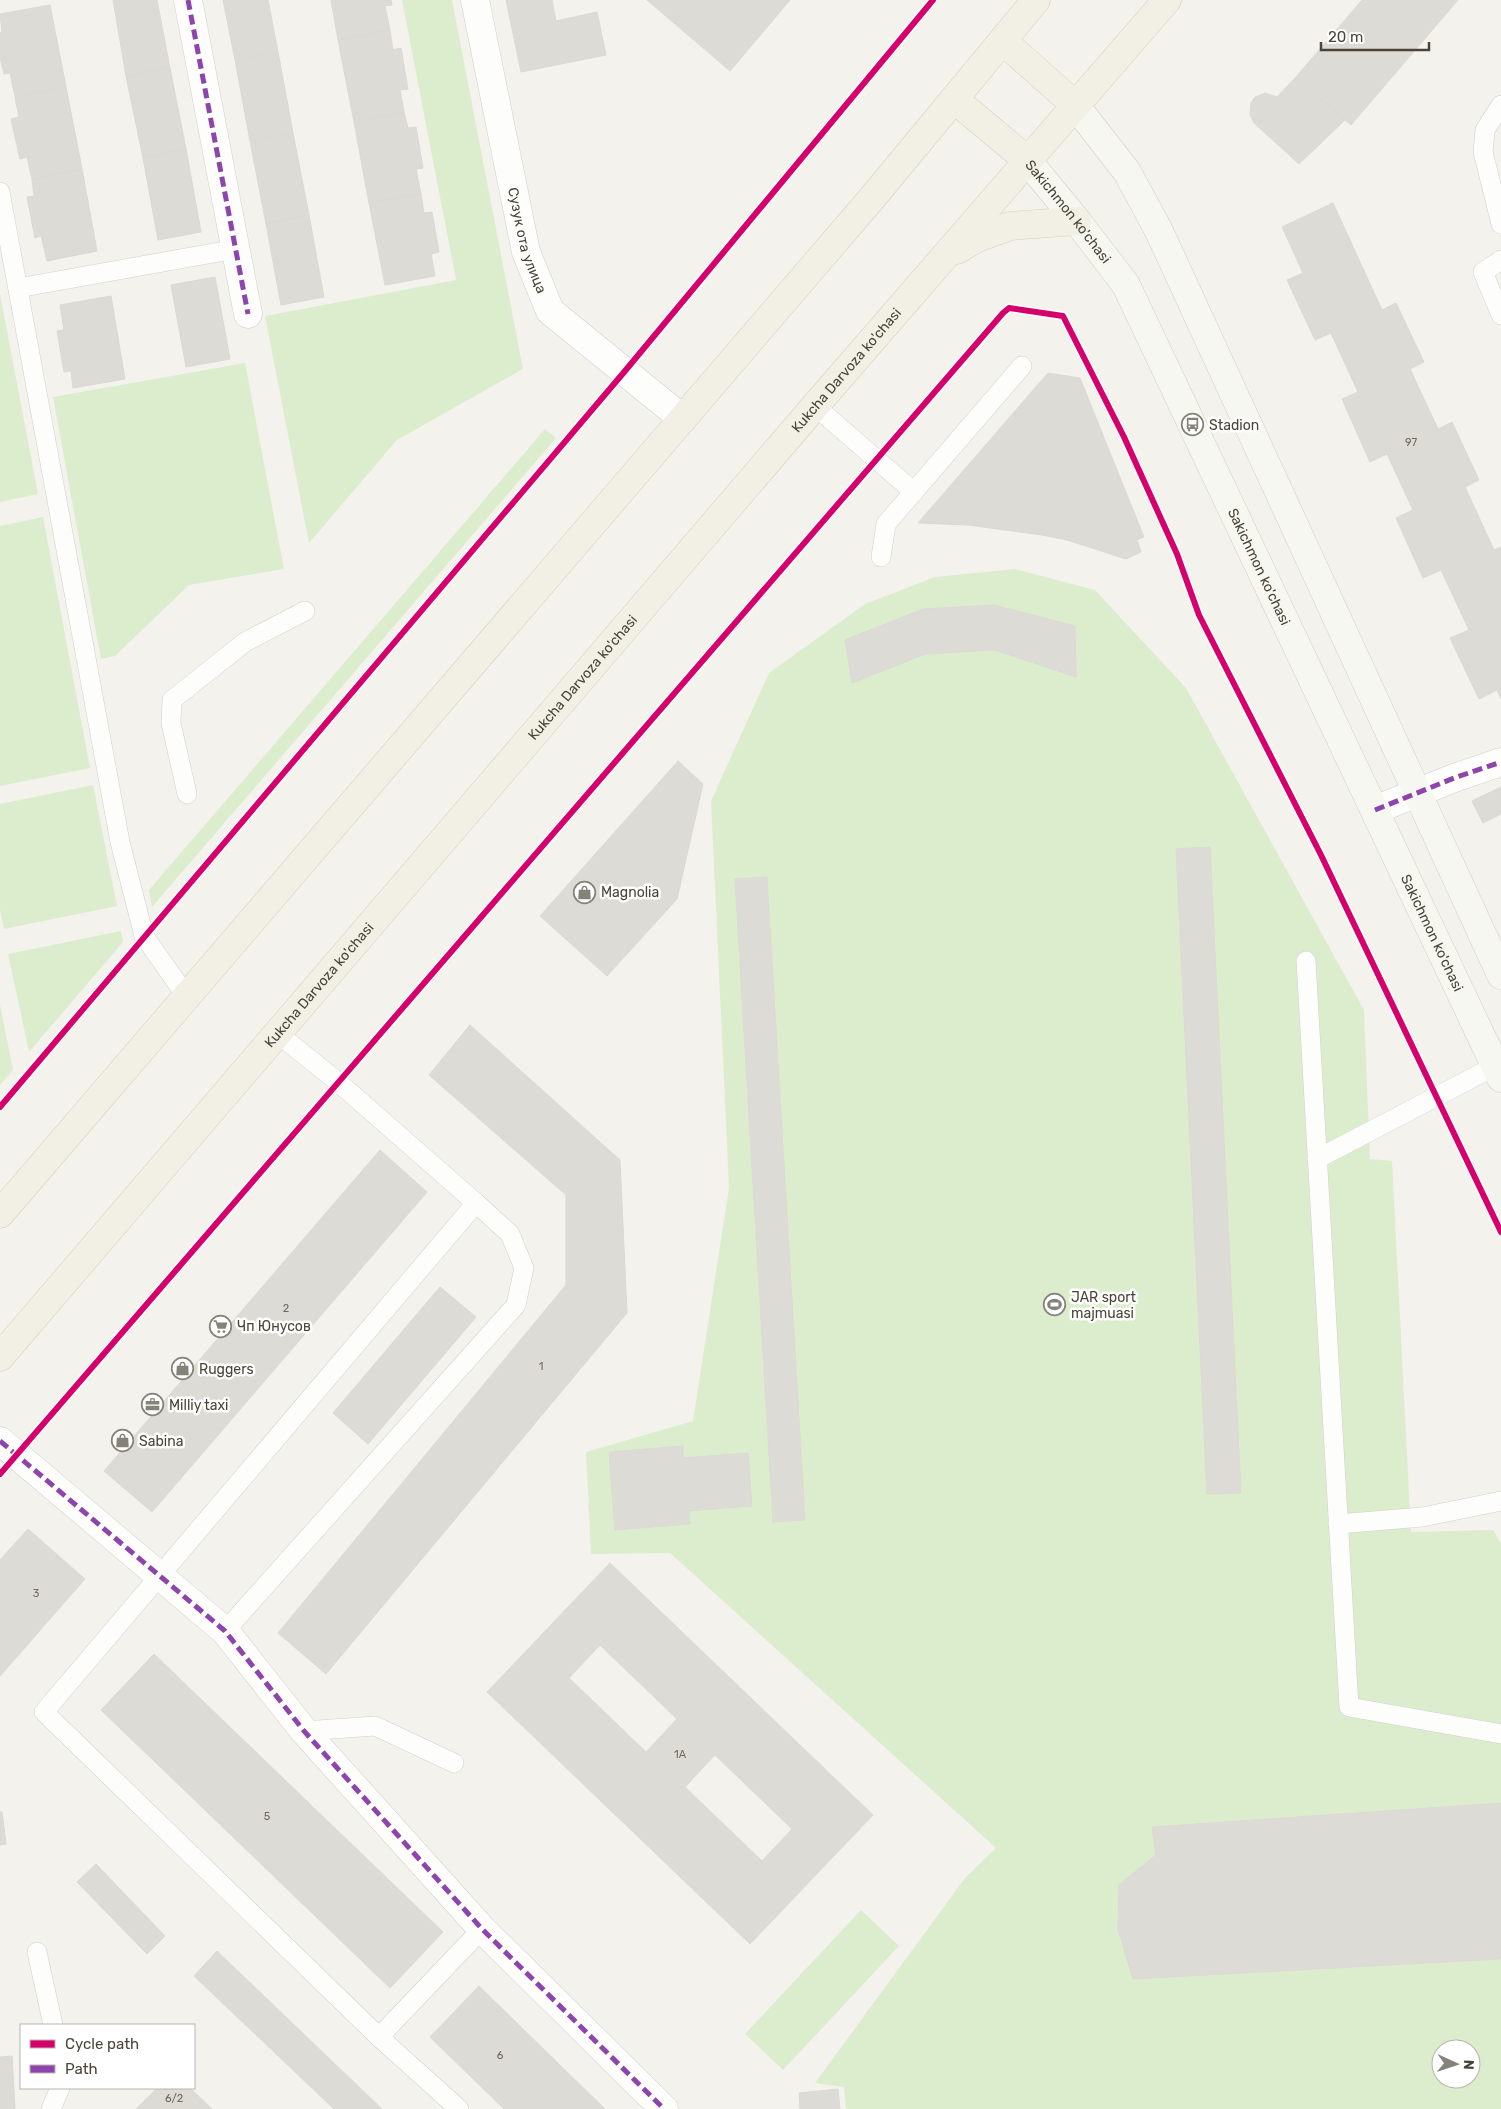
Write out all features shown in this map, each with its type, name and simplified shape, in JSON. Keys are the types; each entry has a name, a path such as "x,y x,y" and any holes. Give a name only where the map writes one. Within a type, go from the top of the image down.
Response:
{"main road":[{"path":"0,1214 682,419 1004,41 1036,0"},
{"name":"Kukcha Darvoza ko'chasi","path":"0,1357 815,406 1167,0"},
{"path":"1004,41 1075,105 1127,172 1159,231 1501,975"},
{"name":"Sakichmon ko'chasi","path":"954,99 1027,160 1078,220 1126,285 1498,1072"},
{"path":"943,258 977,238 1010,226 1078,220"}],"street":[{"path":"188,0 248,314"},
{"name":"Сузук ота улица","path":"475,0 526,252 550,311 682,419"},
{"path":"1375,810 1501,762"},
{"path":"0,1441 226,1631 304,1731 482,1929 664,2109"}],"lane":[{"path":"1501,104 1485,130 1483,152 1501,224"},
{"path":"0,192 119,833 137,911 144,936 187,997"},
{"path":"18,288 236,249"},
{"path":"1501,260 1483,272 1501,315"},
{"path":"881,557 886,524 1022,366"},
{"path":"815,406 914,492"},
{"path":"187,794 171,723 172,700 245,642 305,612"},
{"path":"1306,961 1349,1707 1501,1734"},
{"path":"226,1631 516,1305 524,1268 510,1234 338,1082 277,1033"},
{"path":"1317,1159 1498,1072"},
{"path":"459,2109 379,2037 44,1712 476,1203"},
{"path":"1338,1524 1422,1517 1501,1501"},
{"path":"304,1731 375,1726 454,1764"},
{"path":"379,2037 482,1929"},
{"path":"37,1952 53,2024"},
{"path":"50,2109 60,2089"}],"green space":[{"path":"402,0 452,0 523,369 397,440 309,543 265,316 456,280"},
{"path":"0,294 38,494 0,502"},
{"path":"245,363 284,569 189,585 115,656 101,659 53,397"},
{"path":"545,429 556,438 152,907 149,890"},
{"path":"43,517 90,768 0,786 0,526"},
{"name":"JAR sport majmuasi","path":"1015,569 1095,590 1186,688 1364,1010 1370,1159 1392,1161 1411,1532 1493,1530 1501,1544 1501,2109 846,2109 844,2087 815,2083 965,1878 996,1848 670,1553 591,1554 586,1452 693,1421 729,1188 711,801 769,673 865,604 935,577"},
{"path":"93,785 117,906 4,929 0,910 0,804"},
{"path":"121,931 123,942 29,1052 8,954"},
{"path":"0,1005 13,1070 0,1085"},
{"path":"861,1910 899,1946 783,2070 745,2034"}],"building":[{"path":"113,0 157,0 170,68 126,76"},
{"path":"223,0 268,0 278,52 235,60"},
{"path":"331,0 391,0 392,5 385,6 390,30 338,40"},
{"path":"506,0 552,0 556,21 597,12 606,55 521,72"},
{"path":"647,0 790,0 730,71"},
{"path":"1362,0 1458,0 1351,125 1295,78"},
{"path":"50,5 66,87 15,97 10,73 4,74 0,57 0,33 2,32 0,14"},
{"path":"390,30 393,50 401,48 408,89 400,90 404,112 354,122 338,40"},
{"path":"278,52 293,133 250,141 235,60"},
{"path":"170,68 186,149 143,158 126,76"},
{"path":"1295,78 1345,120 1299,164 1254,123 1250,115 1251,103 1255,97 1265,93 1277,97"},
{"path":"66,87 82,169 32,179 27,157 20,159 11,119 19,117 15,97"},
{"path":"404,112 408,128 416,127 423,168 416,169 421,194 369,203 354,122"},
{"path":"293,133 309,215 266,224 250,141"},
{"path":"186,149 201,232 158,240 143,158"},
{"path":"82,169 97,251 47,261 41,236 35,238 27,197 34,196 32,179"},
{"path":"421,194 424,213 432,212 439,252 431,254 435,276 385,285 369,203"},
{"path":"1333,203 1382,310 1396,303 1424,362 1410,369 1438,429 1452,422 1479,480 1465,487 1494,550 1501,547 1501,699 1497,690 1479,699 1450,638 1469,630 1441,570 1423,578 1396,518 1413,510 1387,454 1370,462 1342,399 1358,392 1331,333 1315,340 1287,280 1303,273 1282,227"},
{"path":"309,215 324,297 281,305 266,224"},
{"path":"215,277 230,359 186,367 171,285"},
{"path":"111,296 125,379 73,388 71,371 64,372 57,331 64,330 60,305"},
{"path":"1048,373 1080,378 1144,537 1137,540 1141,552 1126,559 1067,540 1042,535 968,525 918,523"},
{"path":"994,605 1075,626 1076,677 995,650 925,654 852,683 845,640 923,609"},
{"path":"678,761 703,784 677,899 607,976 540,916"},
{"path":"1501,787 1501,814 1483,823 1472,801"},
{"path":"1210,847 1241,1493 1207,1494 1176,849"},
{"path":"767,877 805,1520 773,1522 735,879"},
{"path":"470,1025 620,1160 627,1313 326,1674 278,1633 566,1285 566,1195 429,1075"},
{"path":"380,1150 427,1192 152,1512 104,1471"},
{"path":"440,1287 476,1317 368,1444 333,1413"},
{"path":"683,1446 683,1458 748,1453 752,1506 689,1511 690,1524 615,1530 609,1452"},
{"path":"28,1529 85,1579 0,1676 0,1560"},
{"path":"610,1563 873,1815 750,1944 487,1692","holes":["600,1645 677,1719 646,1752 569,1678","715,1755 792,1829 762,1861 685,1787"]},
{"path":"154,1654 443,1932 390,1988 101,1710"},
{"path":"1501,1803 1501,1959 1133,1979 1118,1929 1119,1885 1156,1855 1152,1827"},
{"path":"0,1812 2,1812 6,1844 0,1845"},
{"path":"96,1864 165,1936 147,1954 77,1882"},
{"path":"217,1951 382,2109 334,2109 194,1976"},
{"path":"479,1986 605,2109 504,2109 430,2037"},
{"path":"12,2056 15,2109 0,2109 0,2057"},
{"path":"156,2089 191,2089 212,2109 136,2109"},
{"path":"838,2089 840,2109 800,2109 799,2093"}],"marked path":[{"path":"188,0 248,314"},
{"path":"1375,810 1454,778 1501,762"},
{"path":"0,1441 225,1631 304,1731 482,1929 664,2109"}],"cycle path":[{"path":"0,1107 625,371 933,0"},
{"path":"0,1474 1009,308 1063,316 1124,437 1177,554 1199,615 1321,855 1501,1232"}],"place":[{"name":"Stadion","path":"1193,425"},
{"name":"Magnolia","path":"585,892"},
{"name":"JAR sport majmuasi","path":"1055,1305"},
{"name":"Чп Юнусов","path":"221,1326"},
{"name":"Ruggers","path":"183,1369"},
{"name":"Milliy taxi","path":"153,1405"},
{"name":"Sabina","path":"123,1441"}]}
